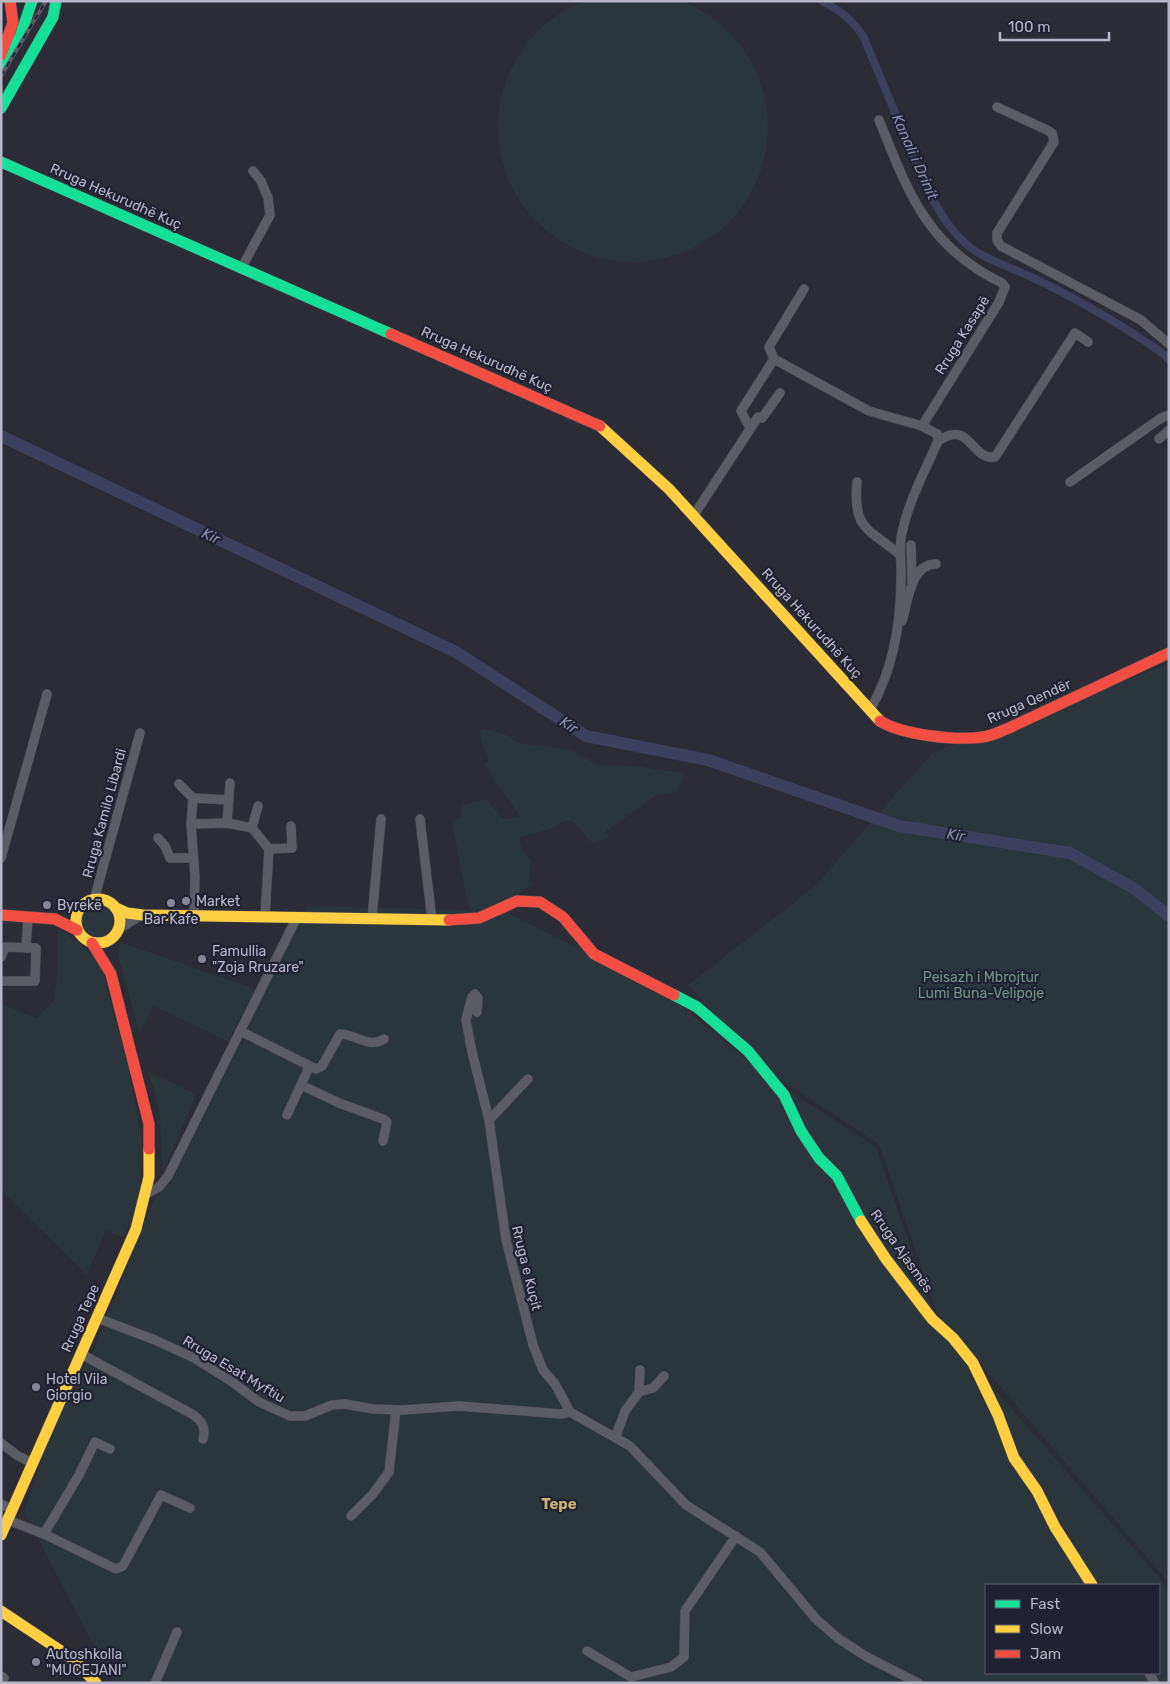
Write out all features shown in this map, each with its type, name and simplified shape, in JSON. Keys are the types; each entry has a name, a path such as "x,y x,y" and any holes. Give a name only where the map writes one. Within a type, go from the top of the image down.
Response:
{"street":[{"path":"1,56 13,28 14,15 10,1"},
{"path":"1,65 20,37 32,1"},
{"path":"1,108 53,17 56,1"},
{"path":"998,107 1052,132 1054,142 997,233 997,240 1000,246 1140,320 1169,344"},
{"name":"Rruga Kasapë","path":"879,120 920,212 935,232 966,262 1002,283 1005,288 999,302 922,426"},
{"name":"Rruga Hekurudhë Kuç","path":"1,162 598,424 617,437 694,515 870,710"},
{"path":"242,267 270,216 268,198 261,181 253,170"},
{"path":"804,289 769,347 774,359 869,411 922,426 937,434 938,441 917,485 902,532 899,554 902,577 899,630"},
{"path":"938,441 954,434 961,435 985,455 990,458 995,457 1075,333 1088,342"},
{"path":"750,428 741,411 774,359"},
{"path":"694,515 750,428 758,417 762,418 780,393"},
{"path":"1070,482 1161,418 1169,416"},
{"path":"1159,439 1169,430"},
{"path":"857,482 855,502 862,526 899,554"},
{"path":"870,710 888,667 912,583 911,545"},
{"path":"912,583 929,564 936,564"},
{"name":"Rruga Qendër","path":"870,710 885,725 911,733 945,738 983,737 1009,728 1169,653"},
{"path":"1,858 47,694"},
{"name":"Rruga Kamilo Libardi","path":"94,900 140,733"},
{"path":"227,823 230,783"},
{"path":"179,784 193,798 229,800"},
{"path":"193,798 191,824 192,858 195,877 194,914"},
{"path":"252,828 258,806"},
{"path":"372,918 381,819"},
{"path":"138,916 108,941 92,943 83,938 78,930 76,920 79,911 85,903 103,900 129,915 138,916 194,914 432,920 420,819"},
{"path":"191,824 227,823 252,828 268,849 265,916"},
{"path":"268,849 292,848 291,826"},
{"path":"158,838 166,846 170,858 192,858"},
{"name":"Rruga Ajasmës","path":"432,920 471,919 517,901 540,902 556,910 594,954 698,1007 731,1035 756,1060 784,1095 814,1153 837,1176 873,1241 932,1319 954,1338 973,1363 998,1415 1014,1458 1037,1491 1055,1527 1091,1584"},
{"path":"116,908 119,914 117,932"},
{"path":"55,919 79,911"},
{"path":"1,915 55,919 78,930"},
{"path":"26,948 28,917"},
{"path":"146,1194 159,1187 168,1176 297,917"},
{"name":"Rruga Tepe","path":"109,967 117,932"},
{"name":"Rruga Tepe","path":"1,1535 136,1230 146,1194 150,1163 147,1109 109,967 92,943"},
{"path":"1,957 5,948 36,948 34,981 1,981"},
{"name":"Rruga e Kuçit","path":"477,1012 478,998 475,994 472,997 466,1020 489,1120 502,1221 528,1327 543,1370 559,1390 570,1412"},
{"path":"240,1031 316,1069 322,1066 340,1034 370,1043 384,1039"},
{"path":"287,1115 309,1066"},
{"path":"489,1120 528,1079"},
{"path":"301,1085 340,1103 383,1119 387,1122 383,1141"},
{"name":"Rruga Esat Myftiu","path":"97,1318 155,1340 194,1358 231,1381 259,1402 283,1414 297,1417 332,1405 345,1404 396,1410 459,1406 561,1414 570,1412"},
{"path":"81,1354 192,1414 203,1424 205,1431 203,1439"},
{"path":"616,1436 625,1411 639,1392 640,1370"},
{"path":"639,1392 653,1388 664,1376"},
{"path":"351,1516 372,1495 389,1472 396,1410"},
{"path":"570,1412 585,1422 616,1436 637,1453 686,1505 736,1536 768,1560 795,1595 828,1630 866,1657 918,1683"},
{"path":"44,1534 80,1475 95,1442 110,1449"},
{"path":"1,1443 33,1463"},
{"path":"1,1504 10,1515 116,1569 120,1569 161,1495 190,1508"},
{"path":"586,1651 631,1680 671,1667 684,1657 684,1611 736,1536"},
{"path":"3,1610 74,1659 96,1683"},
{"path":"155,1683 177,1632"}],"green space":[{"path":"591,-1 675,-1 685,2 708,15 729,31 752,63 758,75 768,114 766,153 758,179 745,202 729,223 708,239 685,252 646,262 607,260 581,252 558,239 537,223 521,202 508,179 498,140 500,101 508,75 521,52 537,31 547,23 569,8"},
{"name":"Peisazh i Mbrojtur Lumi Buna-Velipoje","path":"1169,664 1169,1583 937,1313 879,1144 769,1072 688,985 815,886 932,753"},
{"path":"485,729 509,736 519,743 570,750 598,765 637,766 683,772 685,775 677,792 655,796 606,831 610,836 596,843 592,843 573,821 567,820 553,828 519,838 522,850 531,860 529,880 532,885 512,898 504,911 665,992 763,1074 876,1147 931,1306 944,1331 1169,1589 1169,1683 113,1683 24,1512 58,1414 93,1352 154,1199 169,1185 308,906 469,910 452,822 461,817 461,805 486,799 503,819 520,816 484,765 489,761 480,735 481,730"},
{"path":"98,905 110,910 115,922 110,934 98,939 86,934 81,922 86,910"},
{"path":"58,929 80,944 99,962 127,1060 142,1143 141,1176 136,1207 123,1238 106,1230 87,1275 1,1190 1,1004 37,1018 53,1002 58,972"},
{"path":"120,942 255,989 228,1042 153,1005 140,1035 118,955"},
{"path":"147,1071 196,1094 168,1162 162,1170 160,1115 154,1089"}],"waterway":[{"name":"Kanali i Drinit","path":"822,1 846,16 864,38 926,187 953,231 972,249 1040,281 1104,315 1150,344 1169,360"},
{"name":"Kir","path":"1,436 456,652 586,736 708,760 899,826 1070,853 1135,889 1169,916"}],"railway":[{"path":"1,76 46,1"}],"traffic: fast":[{"path":"1,65 20,37 32,1"},
{"path":"1,108 53,17 56,1"},
{"path":"1,162 391,334"},
{"path":"674,995 697,1007 748,1051 784,1095 801,1131 819,1158 837,1176 861,1221"}],"traffic: slow":[{"path":"600,426 669,489 880,721"},
{"path":"98,899 110,903 116,909 120,921 116,933 110,939 98,943 86,939 80,933 76,921 80,909 86,903 98,899"},
{"path":"116,908 127,913 143,915 449,920"},
{"path":"1,1535 136,1229 149,1177 149,1149"},
{"path":"861,1221 886,1259 932,1319 953,1338 973,1363 998,1415 1014,1458 1037,1491 1055,1527 1091,1584"},
{"path":"1,1611 73,1659 96,1683"}],"traffic: jam":[{"path":"1,55 13,23 10,1"},
{"path":"391,334 600,426"},
{"path":"880,721 902,730 930,736 972,738 993,735 1169,653"},
{"path":"449,920 479,918 517,901 540,902 563,917 594,954 674,995"},
{"path":"1,915 55,919 77,930"},
{"path":"92,943 111,974 149,1124 149,1149"}],"place":[{"name":"Market","path":"186,901"},
{"name":"Bar Kafe","path":"171,903"},
{"name":"Byrekë","path":"47,905"},
{"name":"Famullia \"Zoja Rruzare\"","path":"202,959"},
{"name":"Hotel Vila Giorgio","path":"36,1387"},
{"name":"Autoshkolla \"MUCEJANI\"","path":"36,1662"}],"district":[{"name":"Tepe","path":"559,1504"}]}
